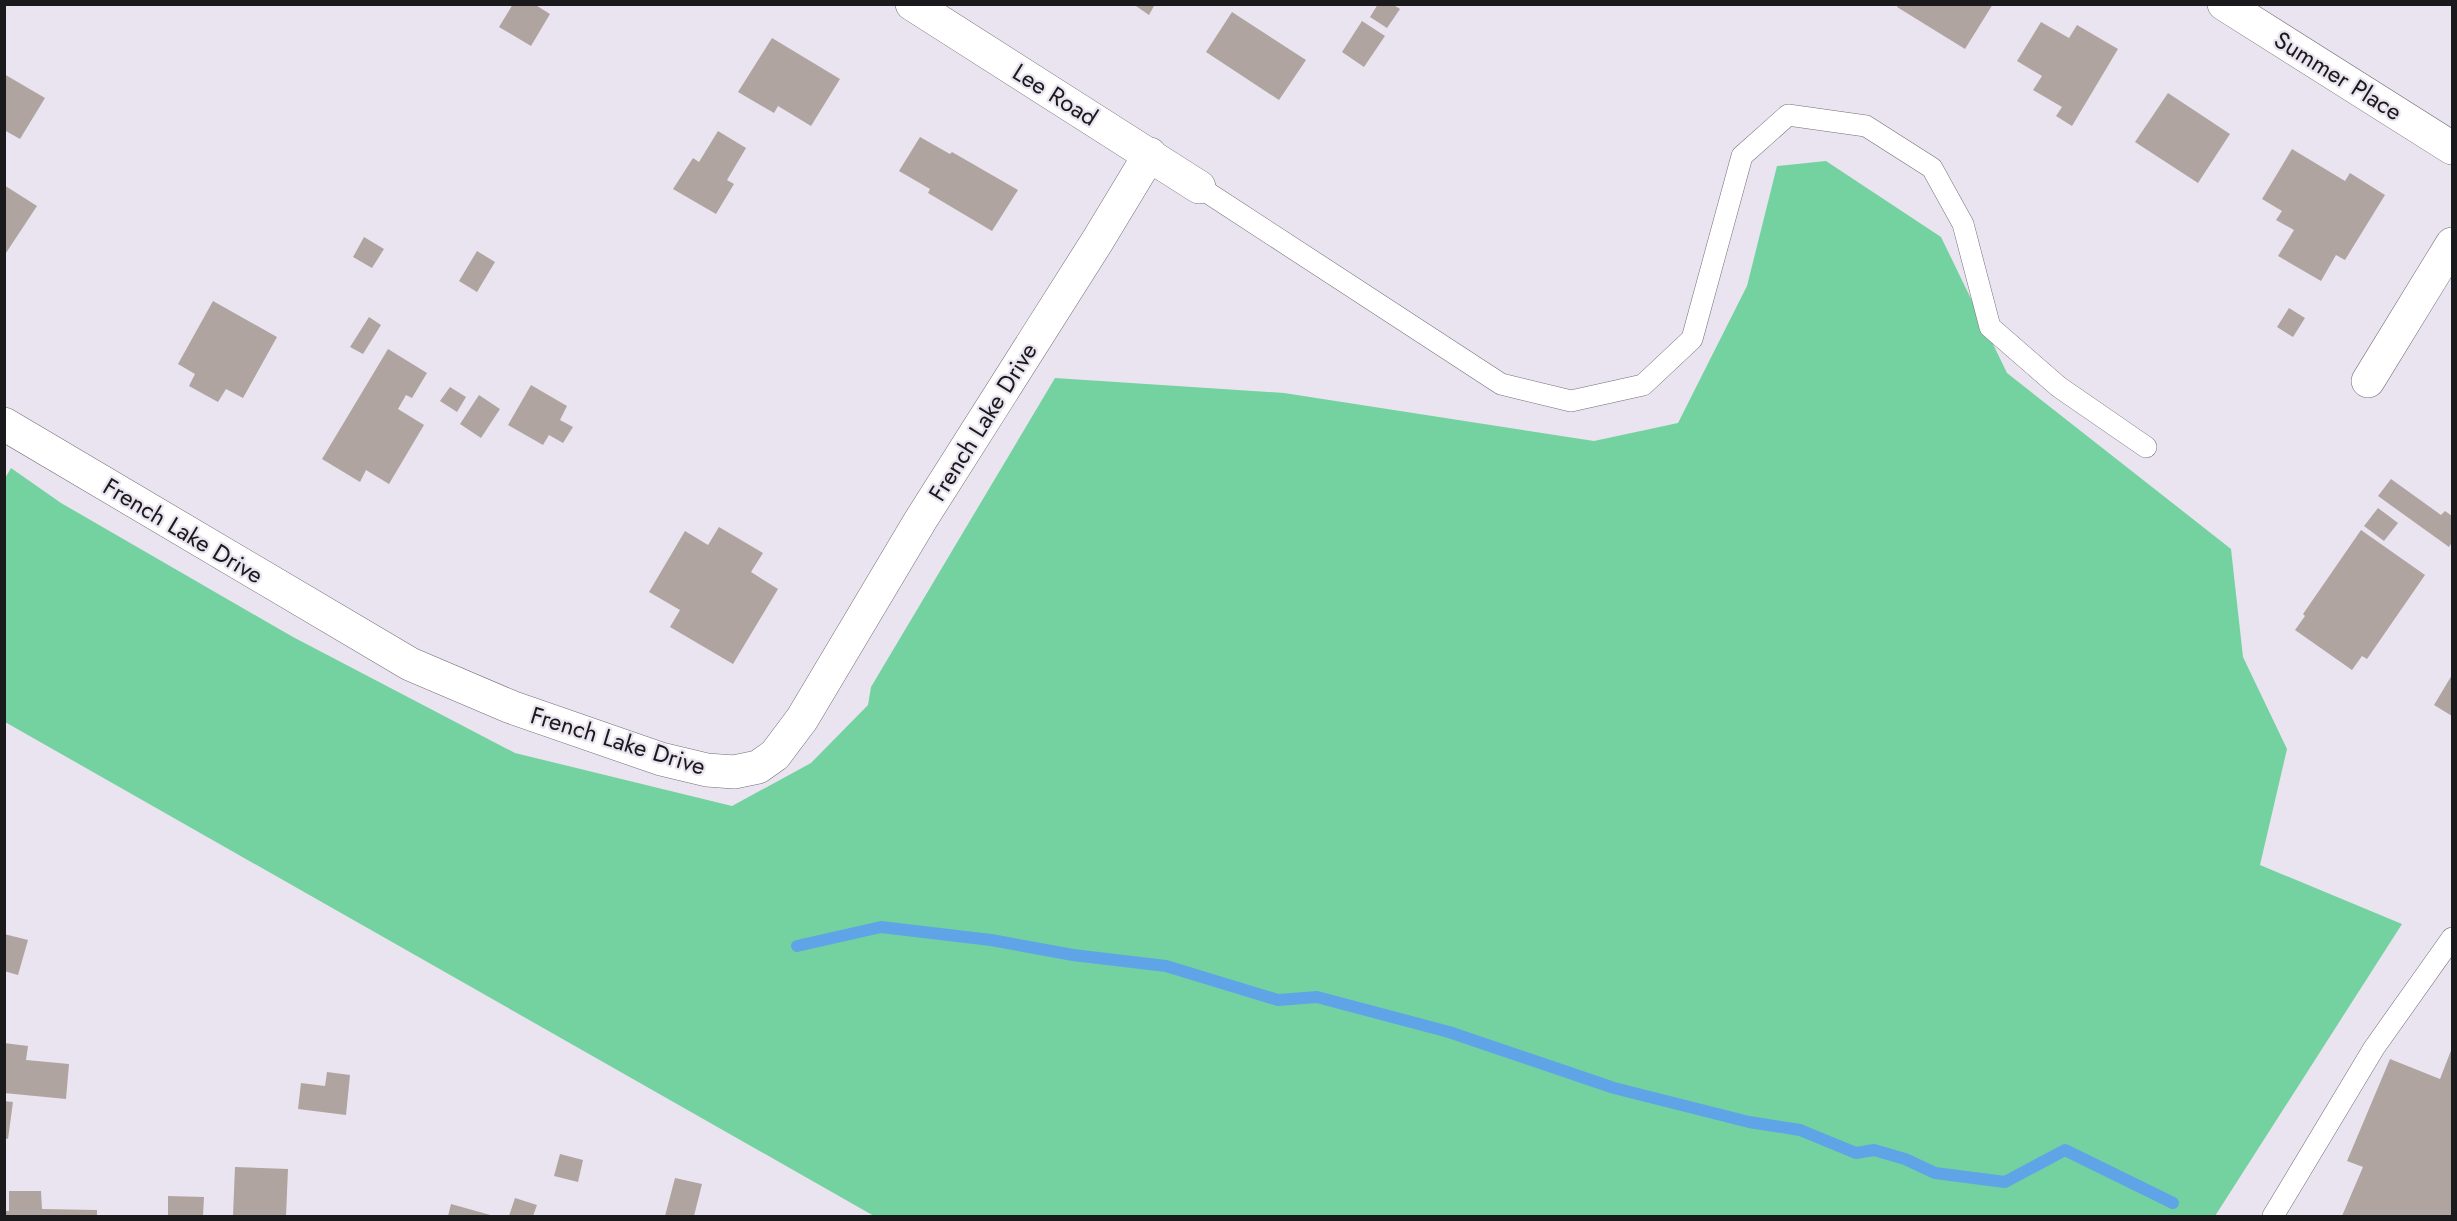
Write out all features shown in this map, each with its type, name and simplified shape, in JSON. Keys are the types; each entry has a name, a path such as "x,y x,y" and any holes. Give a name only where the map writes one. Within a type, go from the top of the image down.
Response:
{"street":[{"name":"Lee Road","path":"912,4 1150,154 1198,187"},
{"name":"Summer Place","path":"2224,4 2452,148"},
{"name":"French Lake Drive","path":"4,424 410,664 511,707 661,759 707,770 734,771 758,767 775,755 802,719 914,531 1150,154"},
{"path":"2368,381 2452,244"}],"lane":[{"path":"1198,187 1501,384 1571,401 1642,385 1692,339 1742,156 1788,116 1866,126 1932,168 1964,224 1990,327 2059,387 2146,447"},
{"path":"2273,1216 2374,1048 2452,938"}],"green space":[{"path":"1826,161 1941,237 2007,373 2231,549 2243,657 2287,749 2260,865 2402,924 2215,1216 874,1216 5,722 4,480 11,468 61,503 293,637 515,753 732,806 811,763 868,705 871,687 1055,378 1284,393 1594,441 1678,423 1747,286 1777,166"}],"building":[{"path":"513,4 534,4 550,14 531,46 499,27"},
{"path":"1133,4 1155,4 1149,15"},
{"path":"1378,4 1392,4 1400,9 1387,28 1370,17"},
{"path":"1899,4 1993,4 1965,49 1897,7"},
{"path":"1232,12 1306,60 1279,100 1206,52"},
{"path":"1362,21 1385,36 1364,67 1342,52"},
{"path":"2041,22 2069,38 2077,25 2118,49 2072,126 2056,116 2062,107 2033,90 2042,76 2017,61"},
{"path":"772,38 840,79 811,126 778,106 774,113 738,92"},
{"path":"4,74 45,98 20,139 4,130"},
{"path":"2168,93 2230,134 2198,183 2135,142"},
{"path":"718,131 746,148 727,180 734,184 716,214 673,189 693,158 699,162"},
{"path":"920,137 950,154 952,152 1018,190 992,231 928,193 930,189 899,171"},
{"path":"2292,149 2345,181 2350,173 2385,195 2345,260 2336,255 2321,281 2278,256 2294,230 2276,220 2282,211 2262,199"},
{"path":"4,185 37,206 4,256"},
{"path":"364,237 384,249 372,268 353,257"},
{"path":"477,251 495,262 477,292 459,281"},
{"path":"213,301 277,337 243,398 226,389 218,402 189,386 195,374 178,364"},
{"path":"2289,308 2305,318 2293,337 2277,327"},
{"path":"369,317 381,325 363,354 350,347"},
{"path":"388,349 427,373 412,398 406,395 398,409 424,425 389,484 366,470 360,482 322,459"},
{"path":"531,385 567,406 560,420 573,427 563,443 549,435 543,445 508,425"},
{"path":"450,387 466,397 457,412 440,401"},
{"path":"479,395 500,409 481,438 460,424"},
{"path":"2391,479 2441,515 2445,511 2452,516 2452,542 2449,547 2378,496"},
{"path":"2378,508 2398,523 2384,541 2364,526"},
{"path":"719,527 763,553 751,572 778,589 733,664 670,627 680,610 649,592 685,531 708,545"},
{"path":"2361,530 2425,575 2367,659 2362,656 2352,670 2295,630 2305,616 2303,614"},
{"path":"2452,675 2452,716 2434,705"},
{"path":"4,934 28,940 18,975 4,971"},
{"path":"4,1043 28,1046 26,1060 69,1064 66,1099 4,1093"},
{"path":"2452,1048 2452,1216 2342,1216 2363,1167 2347,1161 2390,1059 2440,1079"},
{"path":"327,1072 350,1075 346,1115 298,1109 301,1083 325,1086"},
{"path":"4,1101 13,1102 8,1139 4,1138"},
{"path":"560,1154 583,1160 578,1182 554,1176"},
{"path":"235,1167 288,1169 286,1216 233,1216"},
{"path":"675,1178 702,1184 694,1216 665,1216"},
{"path":"9,1191 41,1191 42,1209 97,1210 97,1216 4,1216 4,1211 9,1211"},
{"path":"168,1196 204,1197 203,1216 168,1216"},
{"path":"515,1198 537,1205 533,1216 509,1216"},
{"path":"451,1204 494,1216 448,1216"}],"waterway":[{"path":"797,946 881,927 991,940 1073,955 1166,966 1278,1000 1317,997 1449,1032 1614,1088 1749,1122 1800,1130 1856,1153 1874,1150 1905,1159 1935,1173 2005,1182 2065,1150 2173,1203"}]}
